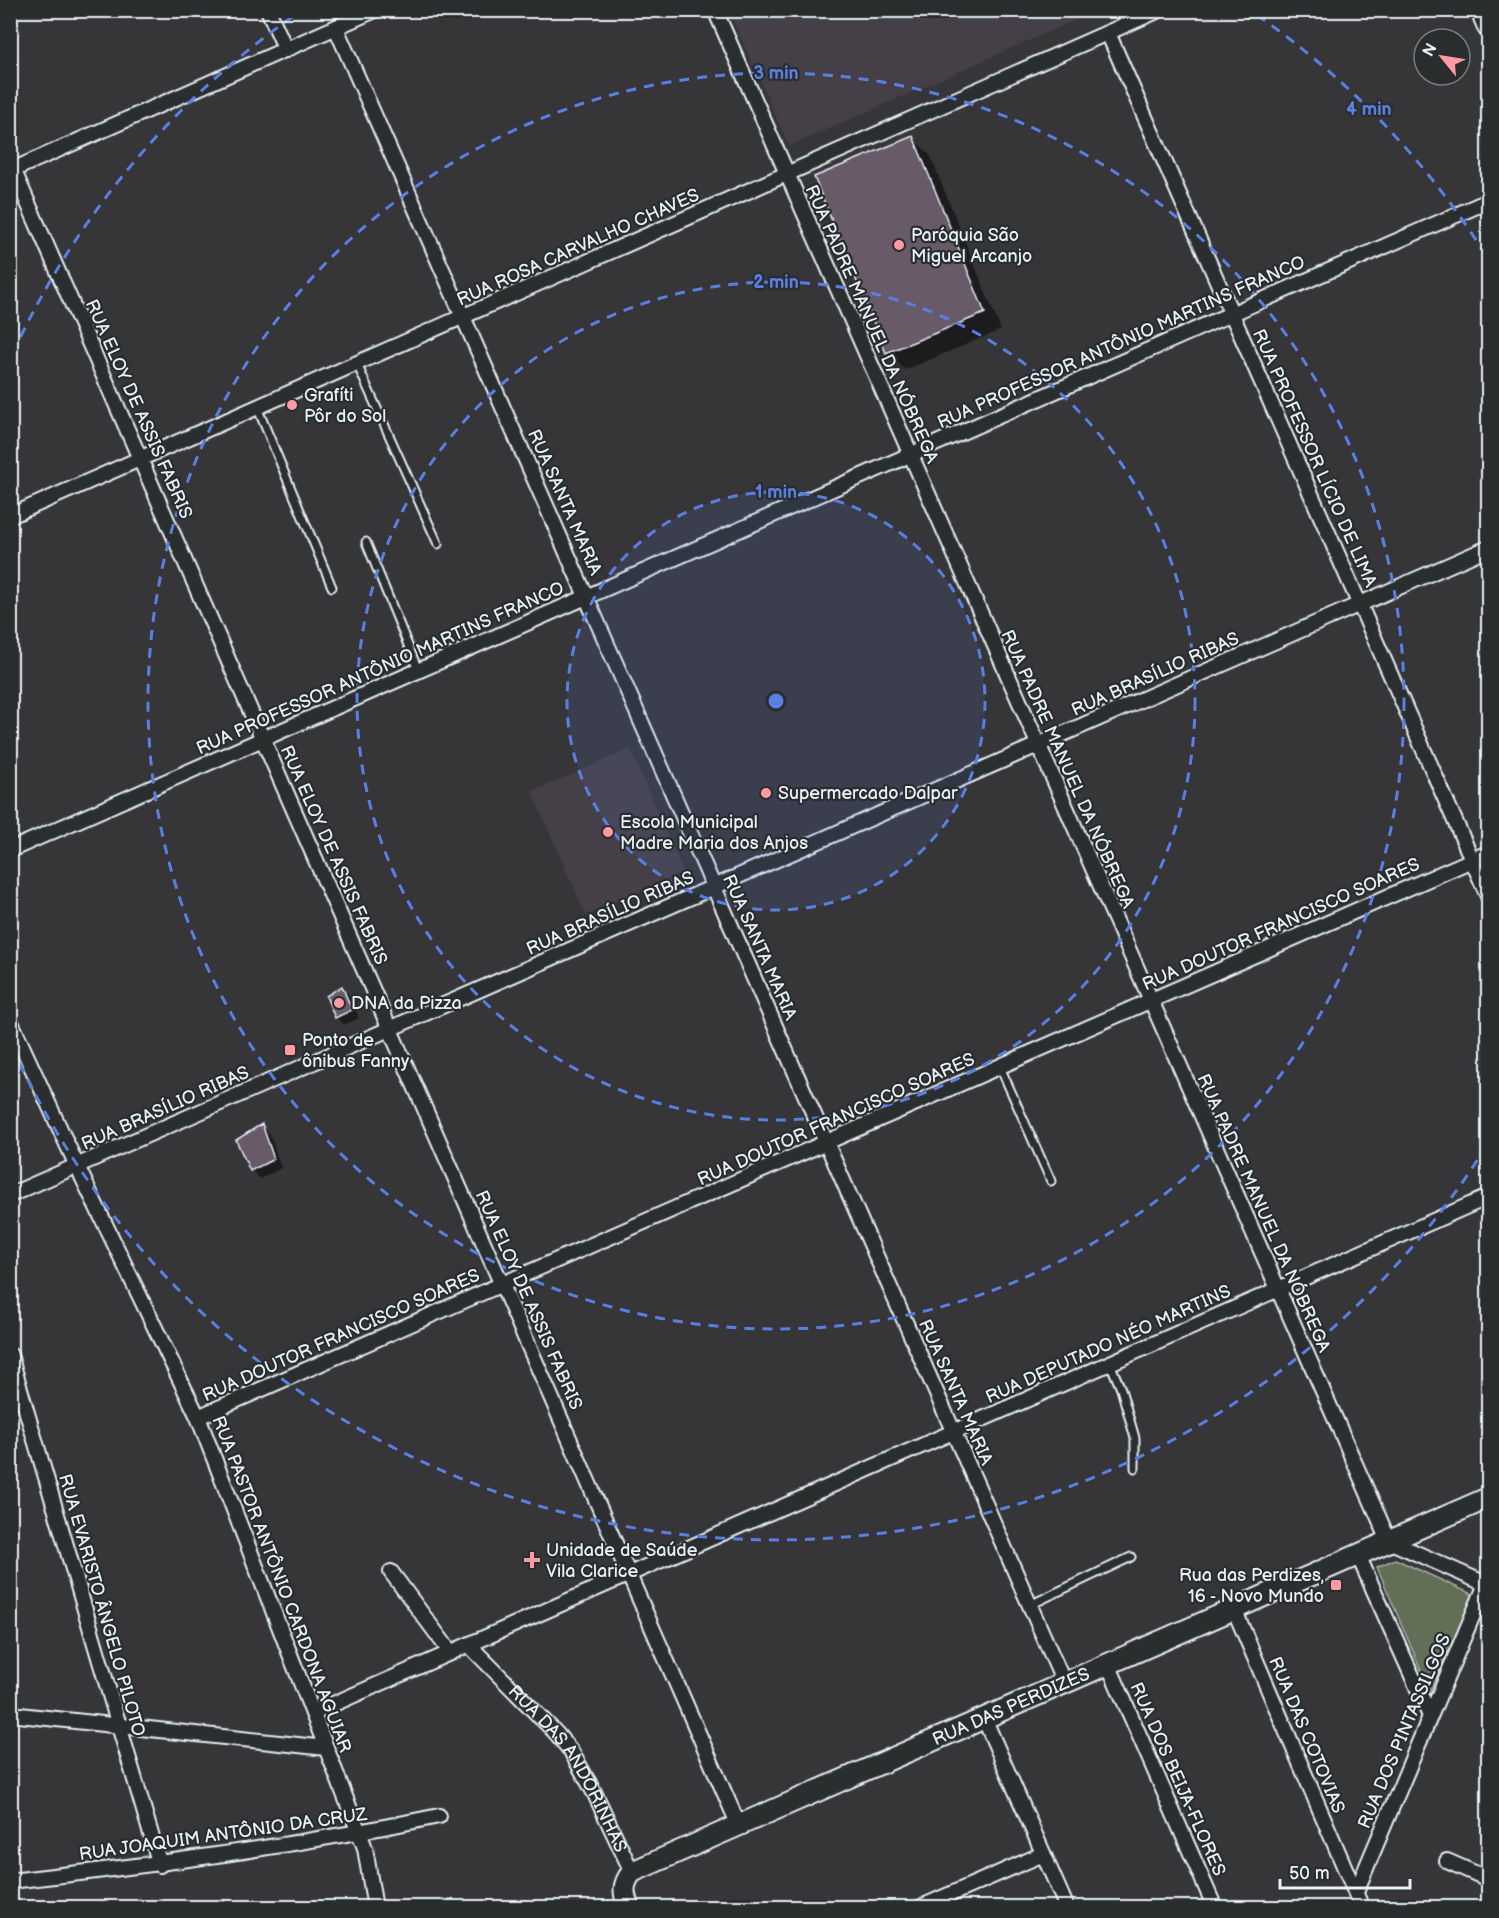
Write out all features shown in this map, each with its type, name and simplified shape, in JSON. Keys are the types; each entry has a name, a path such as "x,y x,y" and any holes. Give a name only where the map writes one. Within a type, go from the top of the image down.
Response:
{"street":[{"path":"268,10 286,50"},
{"path":"12,167 375,10"},
{"name":"RUA PADRE MANUEL DA NÓBREGA","path":"714,10 1389,1541"},
{"name":"RUA ROSA CARVALHO CHAVES","path":"10,516 1159,10"},
{"path":"1481,10 1488,27"},
{"name":"RUA SANTA MARIA","path":"336,28 1064,1683"},
{"name":"RUA PROFESSOR LÍCIO DE LIMA","path":"1108,33 1488,897"},
{"name":"RUA ELOY DE ASSIS FABRIS","path":"12,167 740,1826"},
{"name":"RUA PROFESSOR ANTÔNIO MARTINS FRANCO","path":"10,850 1488,201"},
{"name":"RUA BRASÍLIO RIBAS","path":"10,1195 1488,548"},
{"name":"RUA DOUTOR FRANCISCO SOARES","path":"198,1418 1488,853"},
{"name":"RUA PASTOR ANTÔNIO CARDONA AGUIAR","path":"10,1020 198,1418 367,1854 375,1908"},
{"name":"RUA DEPUTADO NÉO MARTINS","path":"313,1713 1488,1197"},
{"name":"RUA EVARISTO ÂNGELO PILOTO","path":"10,1355 160,1865"},
{"name":"RUA DAS PERDIZES","path":"632,1872 1488,1498"},
{"path":"1389,1541 1487,1585"},
{"path":"1358,1555 1430,1716"},
{"path":"391,1572 451,1653"},
{"name":"RUA DOS PINTASSILGOS","path":"1356,1892 1487,1585"},
{"name":"RUA DAS COTOVIAS","path":"1234,1609 1362,1908"},
{"name":"RUA DAS ANDORINHAS","path":"469,1645 571,1751 594,1792 632,1872 626,1879 624,1887 624,1895 629,1908"},
{"name":"RUA DOS BEIJA-FLORES","path":"1108,1664 1215,1908"},
{"path":"10,1714 326,1748"},
{"path":"984,1718 1067,1908"},
{"name":"RUA JOAQUIM ANTÔNIO DA CRUZ","path":"10,1881 160,1865 359,1833 439,1816"},
{"path":"919,1908 1043,1854"},
{"path":"1447,1861 1488,1879"}],"lane":[{"path":"357,364 438,544"},
{"path":"257,407 333,587"},
{"path":"366,542 418,670"},
{"path":"1000,1067 1051,1181"},
{"path":"1110,1363 1121,1389 1135,1438 1135,1468"},
{"path":"1030,1605 1131,1557"}],"shaded area":[{"path":"729,11 1096,11 789,146"},
{"name":"Escola Municipal Madre Maria dos Anjos","path":"630,749 683,872 586,915 532,792"}],"green space":[{"path":"1395,1559 1474,1595 1430,1691 1377,1567"}],"building":[{"name":"Paróquia São Miguel Arcanjo","path":"913,136 985,313 886,353 814,177"},
{"name":"DNA da Pizza","path":"342,986 352,1010 335,1018 326,996"},
{"path":"262,1124 274,1159 250,1171 236,1140"}],"place":[{"name":"Paróquia São Miguel Arcanjo","path":"899,245"},
{"name":"Grafíti Pôr do Sol","path":"292,405"},
{"name":"Supermercado Dalpar","path":"766,793"},
{"name":"Escola Municipal Madre Maria dos Anjos","path":"608,832"},
{"name":"DNA da Pizza","path":"339,1003"},
{"name":"Ponto de ônibus Fanny","path":"290,1050"},
{"name":"Unidade de Saúde Vila Clarice","path":"532,1560"},
{"name":"Rua das Perdizes, 16 - Novo Mundo","path":"1336,1585"}]}
